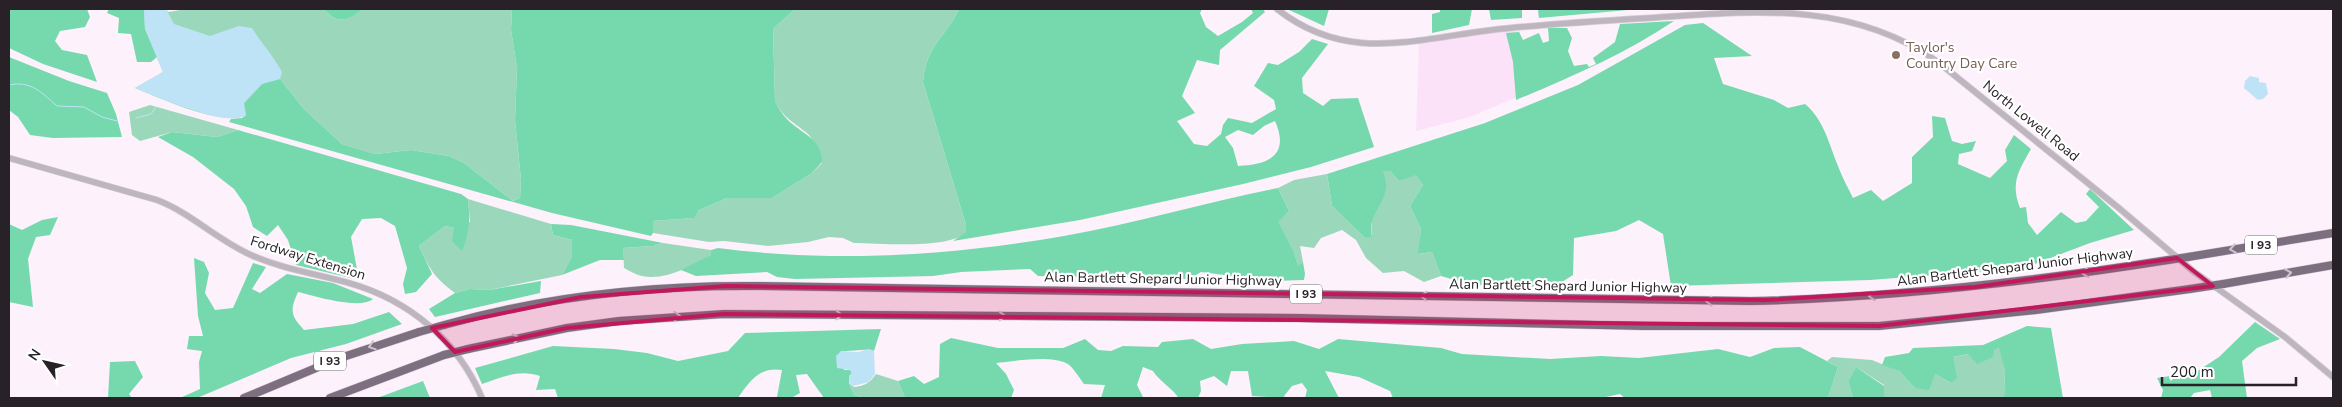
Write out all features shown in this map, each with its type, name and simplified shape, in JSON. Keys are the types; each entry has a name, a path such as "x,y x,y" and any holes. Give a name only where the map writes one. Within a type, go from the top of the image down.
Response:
{"highway":[{"name":"Alan Bartlett Shepard Junior Highway","path":"244,398 340,358 444,325 502,311 573,298 637,290 701,286 1766,300 1863,296 1967,288 2188,257 2333,233"},
{"name":"I 93","path":"330,398 444,355 468,349 567,328 619,321 724,314 1300,318 1661,326 1878,326 2036,310 2190,289 2333,265"}],"street":[{"name":"North Lowell Road","path":"1277,9 1291,19 1328,36 1356,42 1387,44 1514,27 1760,11 1797,12 1856,23 1908,42 1932,58 1990,103 2192,271 2285,337 2333,377"},
{"name":"Fordway Extension","path":"9,158 156,200 178,210 225,242 253,256 364,288 392,300 421,318 446,341 470,375 482,398"}],"highlighted area":[{"path":"2177,258 2213,286 1879,326 724,314 567,328 455,352 432,328 581,297 726,286 1766,300 1975,287"}],"shaded area":[{"path":"1520,29 1522,95 1470,117 1416,131 1419,43"}],"green space":[{"path":"9,9 87,9 90,17 85,27 60,31 55,41 62,50 87,55 97,82 43,64 9,48"},
{"path":"109,9 144,9 145,29 157,57 151,62 137,62 131,34 118,33 119,18 107,13"},
{"path":"144,9 166,9 168,12 187,9 324,9 334,18 343,20 363,9 512,9 511,30 517,68 515,120 521,180 520,198 513,201 464,163 449,156 411,150 375,154 342,144 304,109 280,79 254,109 245,115 234,118 190,110 135,88 163,72 145,29"},
{"path":"324,9 363,9 343,20 334,18"},
{"path":"512,9 795,9 773,29 775,101 789,121 814,141 820,149 822,162 812,173 772,198 727,198 699,210 694,218 653,221 653,233 651,236 552,213 229,122 231,119 242,118 246,115 244,104 262,84 280,79 304,109 342,144 375,154 411,150 449,156 464,163 513,201 520,198 521,180 515,120 517,68 511,30"},
{"path":"795,9 959,9 928,58 923,82 966,225 966,232 957,238 930,243 854,243 843,238 829,237 808,242 768,246 724,241 709,242 653,233 653,221 693,218 699,210 727,198 772,198 812,173 822,163 808,134 786,116 775,101 773,29"},
{"path":"959,9 1202,9 1200,13 1206,27 1218,36 1253,13 1251,9 1263,9 1265,12 1220,50 1219,65 1197,60 1182,96 1195,113 1177,121 1194,144 1207,146 1221,134 1223,125 1228,118 1252,123 1276,109 1274,100 1254,86 1268,63 1278,65 1299,52 1312,39 1328,44 1302,78 1303,93 1323,106 1331,99 1358,98 1374,147 1311,167 1243,184 1080,220 953,241 966,232 966,225 923,82 928,58","holes":["1275,121 1280,142 1274,156 1259,163 1238,166 1233,148 1225,137 1238,130 1253,135 1264,126"]},
{"path":"1287,9 1329,9 1324,26"},
{"path":"1440,9 1472,9 1469,25 1432,33 1432,14 1440,12"},
{"path":"1489,9 1522,9 1522,18 1491,20"},
{"path":"1538,10 1628,10 1539,18"},
{"path":"1674,21 1636,44 1577,74 1516,100 1513,62 1506,33 1519,32 1523,40 1539,33 1543,43 1549,41 1548,28 1567,28 1572,38 1568,51 1574,66 1587,64 1589,67 1596,64 1593,58 1615,42 1620,24"},
{"path":"1703,23 1752,56 1714,58 1723,84 1774,100 1788,108 1805,104 1812,110 1825,133 1841,174 1853,198 1871,190 1883,201 1912,183 1912,157 1933,137 1932,116 1945,118 1952,141 1962,144 1976,141 1972,151 1959,154 1958,164 1990,178 2007,161 2005,150 2014,135 2031,149 2017,177 2016,191 2020,208 2026,207 2028,223 2037,235 2061,212 2076,223 2086,221 2099,207 2086,194 2090,189 2134,230 2090,243 2024,268 1870,280 1671,286 1663,234 1639,220 1616,231 1574,238 1573,275 1554,287 1472,285 1441,276 1432,252 1418,254 1421,229 1410,206 1423,185 1416,175 1399,181 1390,171 1383,171 1386,181 1385,194 1372,223 1372,237 1365,238 1332,206 1327,174 1485,123 1578,85 1685,25"},
{"path":"9,57 69,81 107,93 116,114 122,137 53,138 30,135 18,117 9,110"},
{"path":"150,105 238,130 217,137 172,132 140,141 132,135 129,112"},
{"path":"238,130 461,194 468,199 469,212 468,231 462,251 452,241 454,228 445,226 419,246 432,274 416,292 405,294 403,284 407,268 395,226 381,218 362,219 351,237 359,280 296,265 288,240 278,225 267,236 253,227 246,206 234,189 193,157 158,137 172,132 217,137"},
{"path":"1383,171 1390,171 1399,181 1416,174 1423,185 1410,206 1421,229 1419,254 1432,252 1441,276 1424,282 1404,271 1383,273 1366,258 1356,240 1342,230 1321,238 1314,248 1300,246 1303,262 1298,267 1294,252 1277,222 1289,211 1278,188 1294,180 1327,174 1332,206 1365,238 1372,236 1373,214"},
{"path":"1278,188 1289,211 1278,222 1294,252 1298,266 1303,262 1304,280 1270,281 1201,272 1189,279 1038,276 1030,269 961,272 933,276 795,279 777,277 767,272 696,276 681,270 711,255 711,250 718,248 761,253 848,256 935,253 1021,243 1091,231"},
{"path":"468,199 551,224 553,235 572,240 572,256 562,275 489,290 470,289 455,293 433,272 419,246 445,226 454,228 470,222"},
{"path":"58,217 50,235 36,237 28,259 33,307 9,302 9,224 22,230 42,220"},
{"path":"551,224 571,225 663,243 653,246 623,248 624,260 600,260 562,275 572,256 572,240 553,235"},
{"path":"663,243 711,250 711,255 678,272 660,276 640,275 624,268 623,248 653,246"},
{"path":"194,258 204,262 209,273 205,293 215,310 233,308 253,263 266,267 252,289 260,293 287,274 333,283 373,299 367,302 348,303 298,292 293,312 296,320 304,330 353,324 389,312 402,324 346,344 291,358 197,398 180,398 200,389 199,362 202,351 187,349 189,336 203,336 198,316"},
{"path":"541,281 540,293 435,317 429,309 455,293 470,289 489,290"},
{"path":"2255,322 2280,339 2257,348 2242,361 2247,398 2212,398 2210,390 2194,393 2190,398 2161,398 2163,390 2157,378 2196,372 2219,357"},
{"path":"2027,326 2051,328 2063,398 2004,398 2005,371 1999,348 1994,350 1993,357 1977,364 1968,354 1953,357 1957,378 1951,383 1935,374 1929,390 1915,388 1899,371 1882,365 1885,357 1909,353 1913,348 1983,345"},
{"path":"881,329 874,351 841,351 844,370 850,370 852,373 849,376 849,383 854,395 865,398 824,398 807,374 796,375 800,393 793,397 777,397 782,370 774,369 761,373 751,381 738,398 558,398 555,389 536,390 540,376 525,373 482,384 475,368 553,346 614,349 647,353 678,361 728,351 745,333"},
{"path":"951,338 998,348 1063,348 1085,339 1098,350 1111,351 1123,346 1158,347 1162,342 1193,339 1211,349 1242,344 1294,341 1319,349 1338,339 1441,348 1462,354 1550,359 1601,356 1639,358 1718,349 1750,357 1774,348 1800,347 1838,367 1828,398 1625,398 1620,394 1601,398 1393,398 1390,391 1359,377 1325,371 1339,398 1305,398 1307,390 1302,383 1292,386 1284,396 1285,398 1252,396 1248,371 1231,371 1227,386 1214,376 1200,381 1201,391 1198,398 1178,398 1153,371 1143,367 1137,385 1143,397 1146,398 1101,398 1105,385 1084,384 1066,363 1051,359 1032,359 996,363 1006,374 1014,390 1011,398 905,398 898,381 914,376 924,384 939,377 940,344"},
{"path":"2000,348 2005,371 2004,398 1884,398 1884,385 1856,367 1848,381 1853,398 1828,398 1838,367 1827,361 1832,357 1872,360 1899,371 1915,388 1935,374 1951,383 1953,357"},
{"path":"135,361 143,377 129,394 132,398 108,398 110,362"},
{"path":"1856,367 1884,386 1884,398 1853,398 1848,381"},
{"path":"876,374 898,381 905,398 865,398 854,395 849,383 854,387 864,385"},
{"path":"423,381 430,398 377,398"}],"water":[{"path":"144,9 166,9 174,24 210,36 239,26 252,28 282,72 280,79 262,84 244,103 246,115 237,118 225,118 192,110 135,88 163,72 145,29"},
{"path":"2250,76 2259,78 2259,82 2266,83 2268,94 2263,99 2258,100 2244,88 2245,81"},
{"path":"869,349 874,351 875,374 869,382 853,386 849,382 849,376 852,373 850,370 837,368 836,356 841,351 858,352"}],"waterway":[{"path":"9,85 24,84 41,92 57,106 84,107 102,117 117,121"},
{"path":"136,118 151,114 156,107"}],"place":[{"name":"Taylor's Country Day Care","path":"1896,55"}]}
